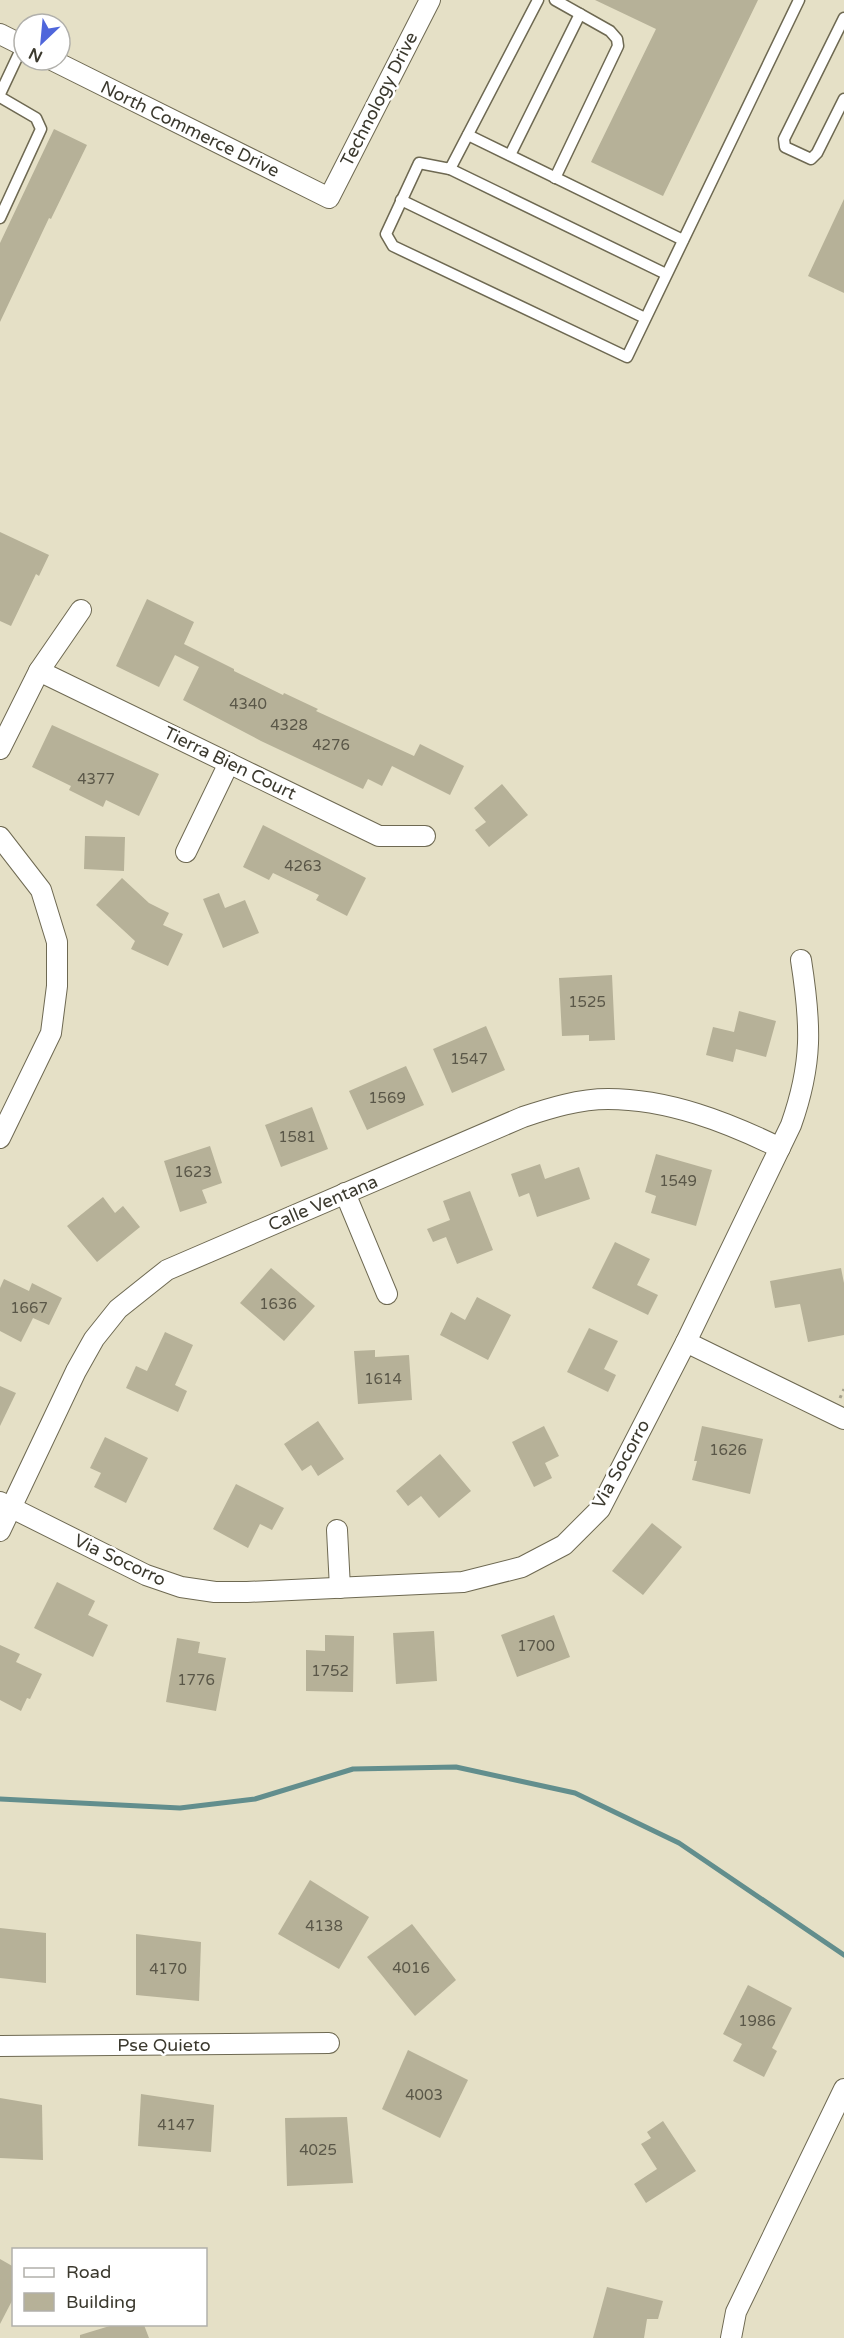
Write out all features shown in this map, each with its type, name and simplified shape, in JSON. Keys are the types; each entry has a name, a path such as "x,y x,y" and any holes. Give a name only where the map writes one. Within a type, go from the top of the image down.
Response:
{"street":[{"name":"Technology Drive","path":"329,198 430,0"},
{"name":"North Commerce Drive","path":"72,70 329,198"},
{"path":"0,749 39,671 81,610"},
{"name":"Tierra Bien Court","path":"39,671 379,836 425,836"},
{"path":"186,852 229,763"},
{"path":"0,837 41,890 57,942 57,986 51,1033 0,1138"},
{"name":"Via Socorro","path":"6,1505 146,1575 181,1587 215,1592 463,1582 522,1567 564,1545 600,1509 686,1342 780,1148 801,1098 810,1049 808,1001 801,960"},
{"name":"Calle Ventana","path":"0,1531 6,1505 94,1339 118,1309 167,1270 523,1117 561,1105 608,1099 652,1103 740,1128 780,1148"},
{"path":"345,1194 387,1294"},
{"path":"686,1342 844,1419"},
{"path":"337,1530 340,1588"},
{"name":"Pse Quieto","path":"0,2046 329,2043"},
{"path":"731,2338 736,2312 844,2089"}],"lane":[{"path":"450,169 538,0"},
{"path":"555,0 610,31 617,39 618,46 555,178"},
{"path":"666,274 450,169 419,163 386,234 393,246 627,357 799,0"},
{"path":"510,155 580,14"},
{"path":"844,18 784,139 785,147 811,159 817,153 844,99"},
{"path":"0,218 41,129 36,118 0,95 12,69"},
{"path":"468,135 683,240"},
{"path":"401,200 645,318"}],"building":[{"path":"595,0 758,0 663,196 591,162 656,29"},
{"path":"54,129 87,145 51,219 49,218 0,322 0,243"},
{"path":"844,199 844,293 808,276"},
{"path":"0,532 49,555 39,576 36,574 11,626 0,621"},
{"path":"147,599 194,622 184,644 234,671 414,756 420,744 464,766 450,795 392,766 382,786 368,779 363,789 261,741 183,700 199,667 175,655 159,687 116,666"},
{"path":"52,725 159,774 139,816 106,800 103,807 69,790 71,786 32,767"},
{"path":"502,784 528,815 489,847 475,830 486,822 474,808"},
{"path":"263,825 366,878 347,916 316,900 319,895 273,873 269,880 243,867"},
{"path":"85,836 125,837 124,871 84,869"},
{"path":"122,878 149,903 169,913 163,925 183,934 168,966 131,949 135,941 96,905"},
{"path":"219,893 225,908 245,900 259,933 223,948 203,899"},
{"path":"612,975 615,1040 589,1041 589,1035 562,1036 559,978"},
{"path":"739,1011 776,1021 766,1057 736,1049 733,1062 706,1055 713,1027 734,1032"},
{"path":"486,1026 505,1070 452,1093 433,1049"},
{"path":"406,1066 424,1105 367,1130 349,1091"},
{"path":"312,1107 328,1149 281,1167 265,1125"},
{"path":"210,1146 222,1183 202,1190 207,1203 180,1212 164,1161"},
{"path":"656,1154 712,1170 696,1226 651,1213 656,1196 645,1192"},
{"path":"540,1164 545,1179 579,1167 590,1199 537,1217 529,1193 519,1197 511,1174"},
{"path":"470,1191 493,1250 457,1264 446,1237 433,1242 427,1229 450,1220 443,1201"},
{"path":"103,1197 115,1213 123,1206 140,1227 97,1262 67,1226"},
{"path":"615,1242 650,1259 637,1285 658,1295 648,1315 592,1288"},
{"path":"271,1268 315,1306 284,1341 240,1303"},
{"path":"841,1268 844,1283 844,1335 808,1342 800,1304 775,1308 770,1281"},
{"path":"4,1279 29,1291 32,1283 62,1298 49,1325 33,1318 21,1342 0,1331 0,1288"},
{"path":"477,1297 511,1315 488,1360 440,1335 451,1312 465,1320"},
{"path":"589,1328 618,1341 604,1369 616,1375 608,1392 567,1372"},
{"path":"165,1332 193,1345 175,1385 187,1391 178,1412 126,1388 136,1366 147,1371"},
{"path":"375,1350 375,1357 409,1355 412,1400 358,1404 354,1351"},
{"path":"0,1386 16,1393 0,1426"},
{"path":"318,1421 344,1459 318,1476 311,1465 302,1471 284,1444"},
{"path":"544,1426 559,1456 545,1463 552,1478 534,1487 512,1442"},
{"path":"702,1426 763,1439 750,1494 692,1480"},
{"path":"105,1437 148,1458 126,1503 94,1487 101,1473 90,1468"},
{"path":"440,1454 471,1491 439,1518 421,1496 408,1506 396,1491"},
{"path":"236,1484 284,1508 272,1530 260,1524 248,1548 213,1529"},
{"path":"652,1523 682,1547 643,1595 612,1571"},
{"path":"57,1582 95,1601 88,1615 108,1625 93,1657 34,1628"},
{"path":"554,1615 570,1657 517,1677 501,1635"},
{"path":"434,1631 437,1681 396,1684 393,1633"},
{"path":"325,1635 354,1636 353,1692 306,1691 306,1650 325,1651"},
{"path":"177,1638 200,1642 198,1653 226,1658 216,1711 166,1702"},
{"path":"0,1645 20,1654 16,1662 42,1674 30,1699 27,1698 21,1711 0,1700"},
{"path":"310,1880 369,1917 339,1969 278,1934"},
{"path":"412,1924 456,1980 415,2016 367,1957"},
{"path":"0,1928 46,1933 46,1983 0,1978"},
{"path":"136,1934 201,1942 199,2001 136,1995"},
{"path":"748,1985 792,2008 772,2048 777,2051 764,2077 733,2061 742,2044 723,2034"},
{"path":"408,2050 468,2080 440,2138 382,2109"},
{"path":"141,2094 214,2105 211,2152 138,2146"},
{"path":"0,2098 42,2105 43,2160 0,2158"},
{"path":"347,2117 353,2183 287,2186 285,2118"},
{"path":"663,2121 696,2171 646,2203 634,2184 657,2169 641,2144 651,2138 647,2132"},
{"path":"0,2259 12,2266 12,2301 0,2324"},
{"path":"607,2287 663,2301 658,2319 647,2319 644,2338 593,2338"},
{"path":"110,2326 144,2326 149,2338 80,2338 80,2335"}],"waterway":[{"path":"0,1799 180,1808 255,1799 353,1769 456,1767 575,1793 679,1843 844,1955"}]}
